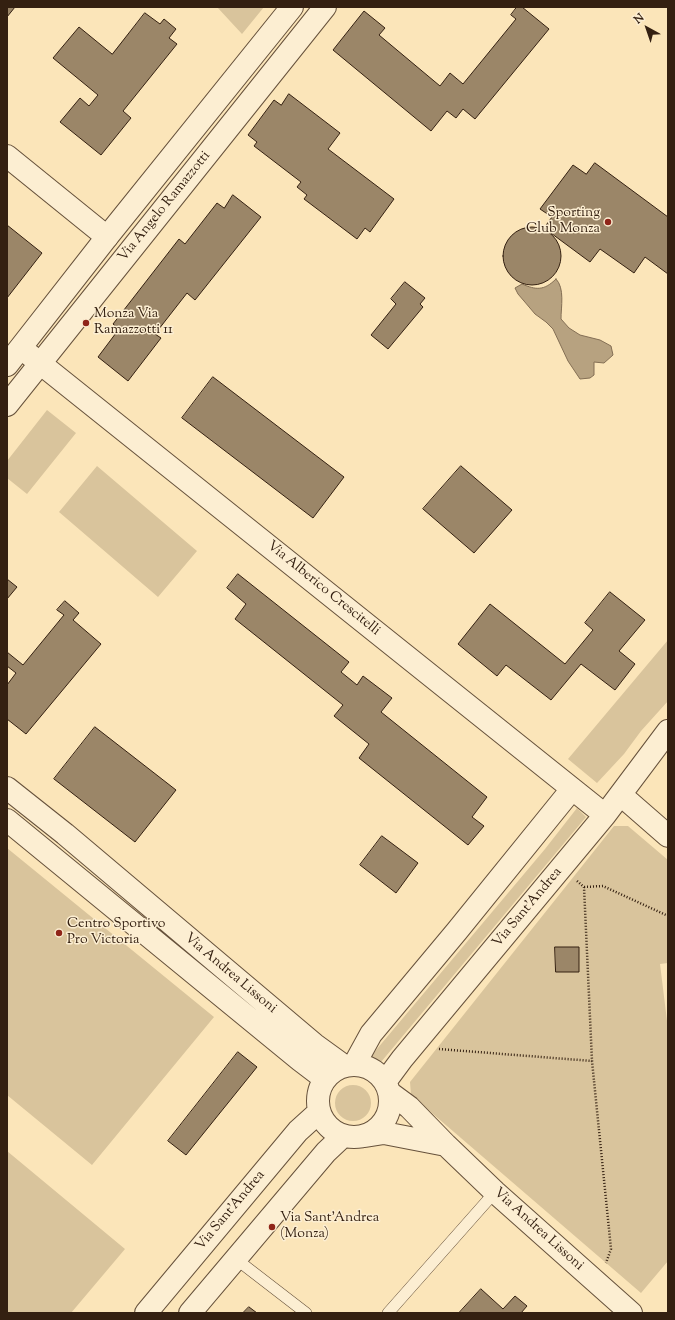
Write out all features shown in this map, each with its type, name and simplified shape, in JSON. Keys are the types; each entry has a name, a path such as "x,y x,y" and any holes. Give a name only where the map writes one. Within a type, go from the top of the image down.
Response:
{"street":[{"name":"Via Angelo Ramazzotti","path":"7,365 107,237 292,7"},
{"name":"Via Angelo Ramazzotti","path":"7,405 323,8"},
{"path":"7,156 107,237"},
{"name":"Via Alberico Crescitelli","path":"21,348 605,815"},
{"name":"Via Sant'Andrea","path":"387,1087 413,1047 605,815 668,732"},
{"name":"Via Andrea Lissoni","path":"7,788 65,834 315,1045 349,1065"},
{"path":"349,1065 371,1034 572,789"},
{"path":"621,795 668,836"},
{"name":"Via Andrea Lissoni","path":"7,820 325,1079"},
{"path":"190,1313 326,1152 352,1137 372,1133 388,1116 390,1105 387,1087 377,1073 366,1067 349,1065 333,1071 325,1079 319,1089 317,1100 322,1120 328,1127 352,1137 384,1133 446,1145"},
{"name":"Via Andrea Lissoni","path":"387,1087 495,1192 631,1313"},
{"name":"Via Sant'Andrea","path":"146,1313 298,1131 319,1112"}],"lane":[{"path":"388,1313 495,1192"},
{"path":"236,1259 306,1313"}],"path":[{"path":"563,866 584,887 592,1061 611,1249 597,1283"},
{"path":"584,887 603,886 668,916"},
{"path":"413,1047 592,1061"}],"shaded area":[{"path":"217,7 264,7 242,34"},
{"path":"556,279 562,292 561,319 569,328 580,335 600,340 611,346 613,355 604,363 594,362 594,375 590,378 580,379 568,361 553,329 535,314 518,294 515,288 522,284 540,288 548,286"},
{"path":"47,410 76,433 27,494 7,478 7,461"},
{"path":"97,466 197,551 158,597 59,512"},
{"path":"668,640 668,701 641,731 624,754 597,783 568,759"},
{"path":"577,808 586,817 376,1068 366,1062 545,849"},
{"path":"614,826 628,826 668,860 668,963 660,964 668,1029 668,1261 641,1293 411,1095 410,1082"},
{"name":"Centro Sportivo Pro Victoria","path":"7,848 214,1017 92,1165 7,1095"},
{"path":"357,1085 366,1090 370,1096 370,1110 366,1116 357,1121 349,1121 340,1116 336,1110 335,1099 340,1090 346,1086"},
{"path":"7,1151 125,1249 71,1313 7,1313"}],"building":[{"path":"7,7 15,7 7,17"},
{"path":"517,7 522,7 549,29 475,119 463,109 456,118 447,111 431,131 333,50 364,11 385,28 379,35 440,86 450,73 463,84 516,19 511,15"},
{"path":"145,13 160,24 164,19 176,29 169,38 177,44 123,111 131,118 101,155 60,122 80,98 89,106 98,95 53,58 79,27 112,54"},
{"path":"289,94 340,133 328,149 394,199 370,232 365,228 357,239 304,199 307,195 297,187 301,182 254,146 257,142 248,135 274,100 281,105"},
{"name":"Sporting Club Monza","path":"595,163 668,217 668,274 645,257 634,273 600,249 590,262 544,228 552,217 540,209 573,165 586,174"},
{"path":"233,195 261,217 195,300 187,293 155,334 161,338 128,381 98,357 119,329 113,324 179,239 185,244 217,203 224,208"},
{"path":"7,225 42,253 7,298"},
{"path":"526,227 538,227 548,231 557,240 561,250 561,262 553,277 538,285 526,285 516,281 507,272 503,262 503,250 507,240 516,231"},
{"path":"405,282 425,298 420,304 423,307 388,349 371,335 396,304 391,299"},
{"path":"213,377 344,477 313,518 182,418"},
{"path":"461,466 512,510 474,553 423,509"},
{"path":"238,574 349,662 341,672 357,685 363,676 392,698 381,712 487,797 472,817 484,826 468,845 359,758 369,744 334,716 343,705 235,619 246,604 227,588"},
{"path":"7,579 17,587 7,599"},
{"path":"610,592 645,620 619,651 635,664 615,690 581,664 551,700 506,665 497,676 458,644 490,604 565,664 593,630 585,623"},
{"path":"65,601 79,613 73,620 101,644 26,734 7,719 7,685 16,673 7,666 7,652 23,665 64,615 57,610"},
{"path":"95,727 176,790 135,842 54,779"},
{"path":"382,836 418,863 396,893 360,865"},
{"path":"555,947 579,947 579,972 556,972"},
{"path":"238,1052 257,1067 186,1155 168,1141"},
{"path":"481,1289 503,1309 515,1296 527,1306 521,1313 459,1313"},
{"path":"249,1307 257,1313 243,1313"}],"place":[{"name":"Sporting Club Monza","path":"608,222"},
{"name":"Monza Via Ramazzotti 11","path":"86,323"},
{"name":"Centro Sportivo Pro Victoria","path":"59,933"},
{"name":"Via Sant'Andrea (Monza)","path":"272,1227"}]}
